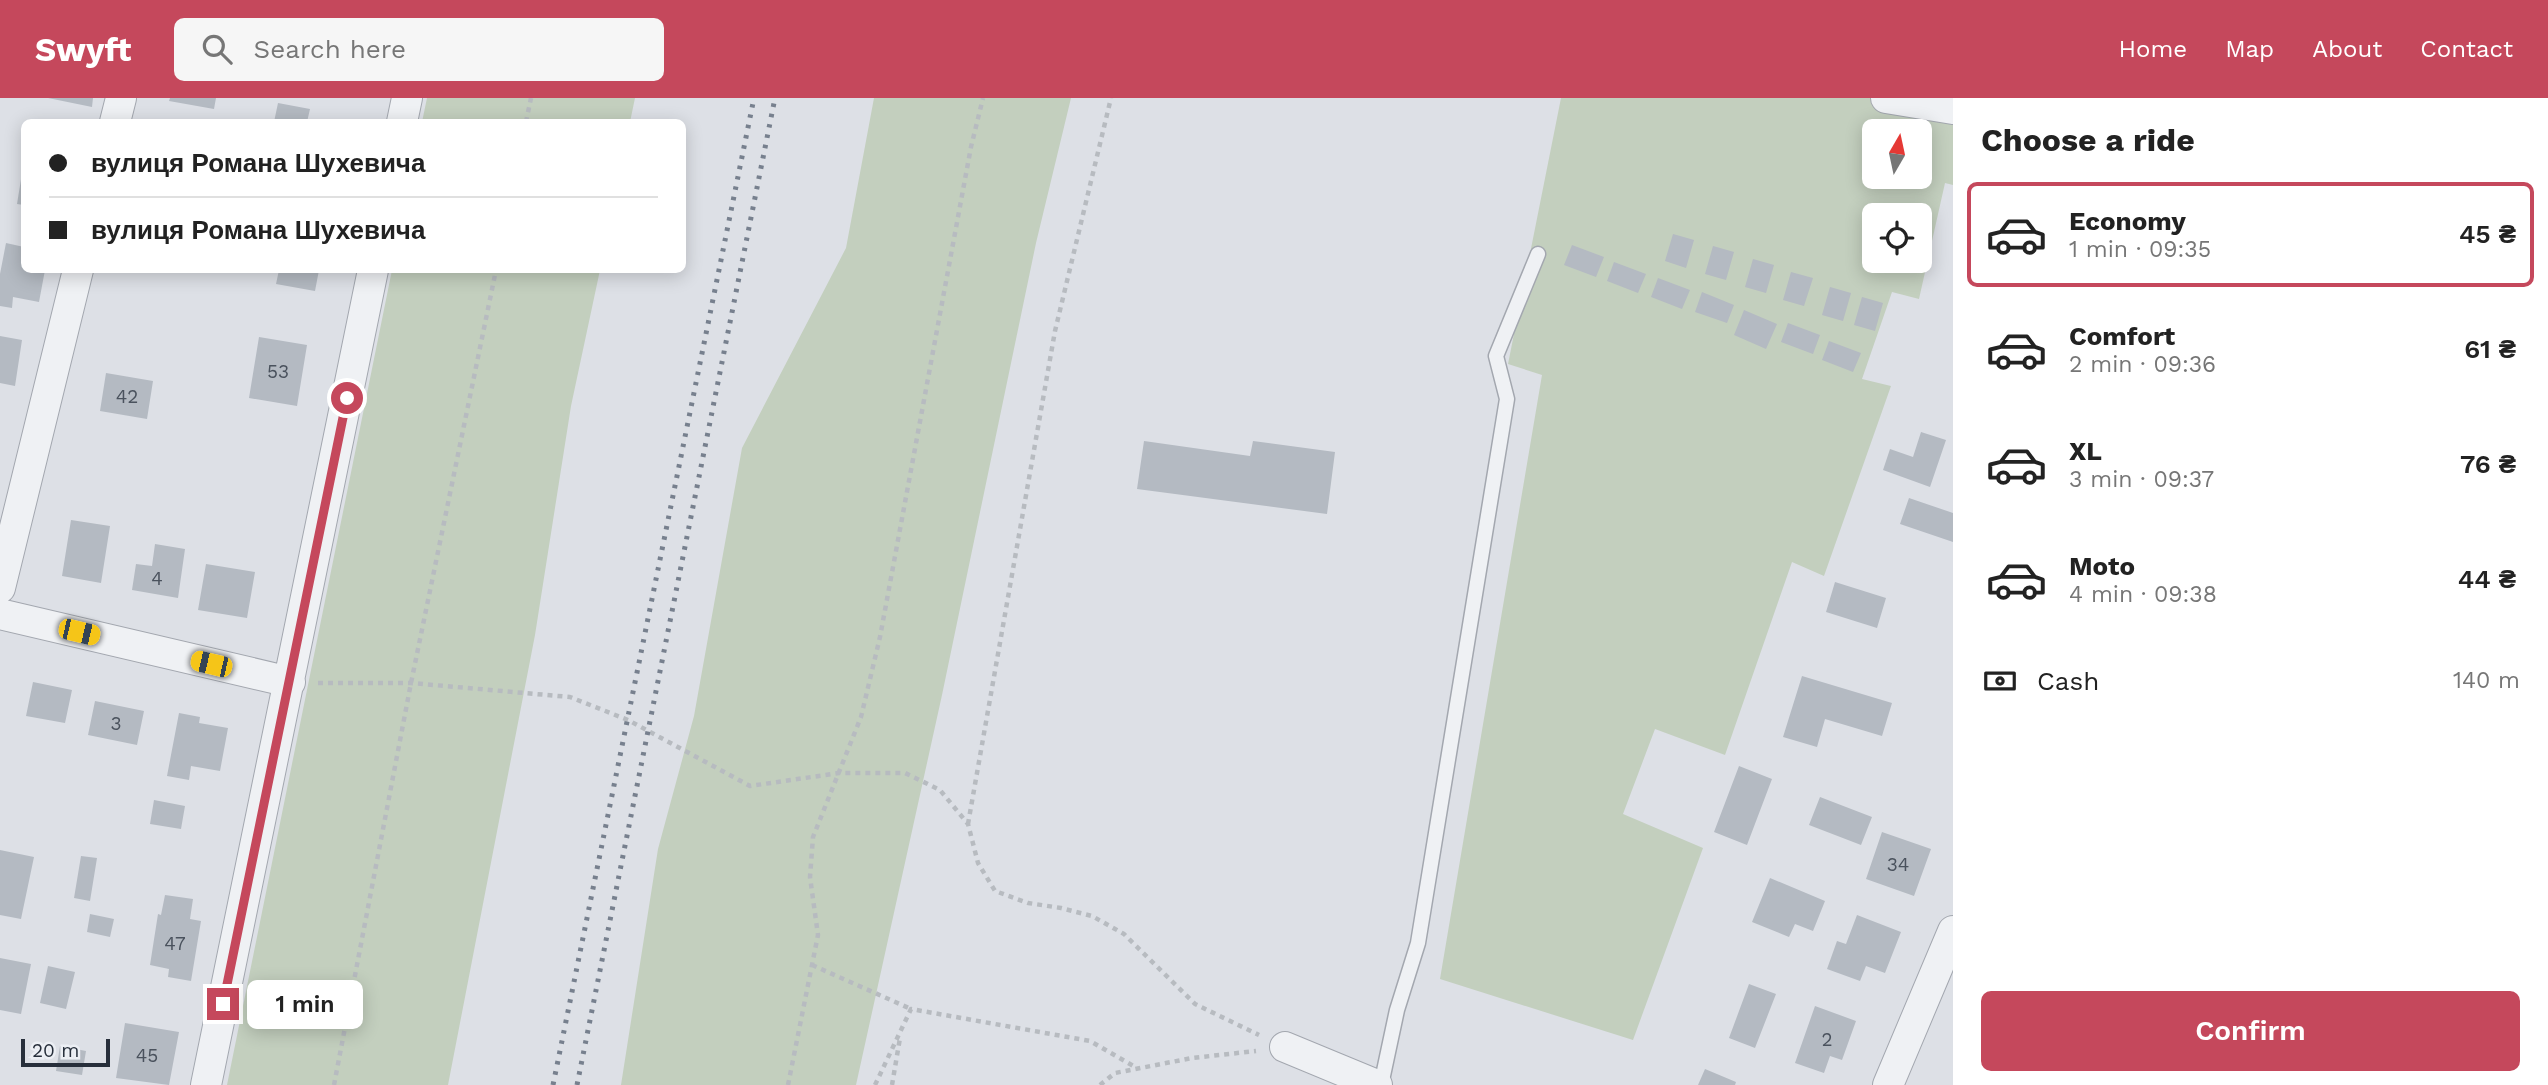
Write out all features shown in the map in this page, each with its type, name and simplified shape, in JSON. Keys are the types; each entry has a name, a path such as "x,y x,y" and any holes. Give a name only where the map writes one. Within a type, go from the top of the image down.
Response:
{"street":[{"path":"116,119 121,98"},
{"path":"403,119 407,98"},
{"path":"1886,98 1953,109"},
{"path":"0,588 77,273"},
{"path":"206,1085 372,273"},
{"path":"0,614 290,682"},
{"path":"1888,1085 1953,930"},
{"path":"1285,1047 1379,1085"}],"lane":[{"path":"1379,1085 1397,1010 1418,943 1505,413 1507,399 1496,356 1538,254"}],"path":[{"path":"527,119 531,98"},
{"path":"788,1085 818,934 810,877 813,837 861,717 880,637 971,148 983,98"},
{"path":"1111,98 1055,331 968,824 978,863 995,891 1028,903 1092,916 1124,934 1195,1004 1285,1047"},
{"path":"334,1085 411,683 495,273"},
{"path":"290,682 411,683 570,696 628,720 750,786 839,773 905,773 940,790 968,824"},
{"path":"812,965 911,1009 1090,1041 1137,1069"},
{"path":"874,1085 911,1009"},
{"path":"892,1085 901,1030"},
{"path":"1100,1085 1115,1073 1192,1058 1285,1047"}],"green space":[{"path":"427,98 635,98 631,119 423,119"},
{"path":"874,98 1071,98 1036,243 942,695 856,1085 621,1085 658,849 694,716 742,448 846,248"},
{"path":"1561,98 1953,98 1953,185 1945,183 1932,241 1932,203 1862,203 1862,273 1925,273 1919,299 1892,292 1862,379 1891,386 1824,576 1792,562 1725,755 1655,729 1623,814 1703,848 1633,1040 1440,979 1542,375 1508,364"},
{"path":"391,273 599,273 571,406 535,635 448,1085 227,1085"}],"building":[{"path":"48,98 93,98 92,107"},
{"path":"170,98 216,98 214,109 169,101"},
{"path":"278,103 310,109 308,119 275,119"},
{"path":"21,179 21,205 17,204"},
{"path":"1673,234 1694,240 1686,268 1665,261"},
{"path":"6,243 21,246 21,273 44,273 39,302 13,297 12,308 0,306 0,274"},
{"path":"1572,245 1604,257 1596,277 1564,265"},
{"path":"1713,246 1734,252 1726,280 1705,274"},
{"path":"1753,259 1774,265 1766,293 1745,287"},
{"path":"1614,262 1646,274 1638,293 1607,281"},
{"path":"1791,272 1813,278 1804,306 1783,300"},
{"path":"278,273 318,273 315,291 276,284"},
{"path":"1658,278 1690,290 1682,309 1651,297"},
{"path":"1830,287 1851,293 1843,321 1822,315"},
{"path":"1702,292 1734,305 1727,323 1695,312"},
{"path":"1862,297 1883,303 1875,331 1854,325"},
{"path":"1744,310 1777,324 1766,349 1734,335"},
{"path":"1788,323 1820,335 1813,354 1781,342"},
{"path":"0,336 22,340 15,386 0,383"},
{"path":"259,337 307,345 297,406 249,398"},
{"path":"1829,341 1861,353 1853,372 1822,360"},
{"path":"106,373 153,381 147,419 100,411"},
{"path":"1921,432 1946,440 1930,487 1883,470 1890,449 1913,457"},
{"path":"1144,441 1250,456 1253,441 1335,452 1327,514 1137,489"},
{"path":"1909,498 1953,513 1953,542 1900,524"},
{"path":"71,520 110,526 101,583 62,576"},
{"path":"155,544 185,549 178,598 132,590 136,564 152,566"},
{"path":"206,564 255,572 247,618 198,610"},
{"path":"1835,582 1886,598 1877,628 1826,612"},
{"path":"1802,676 1892,703 1882,736 1825,719 1817,747 1783,737"},
{"path":"33,682 72,690 65,723 26,716"},
{"path":"95,701 144,711 137,745 88,735"},
{"path":"179,713 200,717 199,723 228,728 220,771 191,766 189,780 167,776"},
{"path":"1739,766 1772,779 1747,845 1714,832"},
{"path":"1820,797 1872,817 1861,845 1809,825"},
{"path":"154,800 185,806 181,829 150,824"},
{"path":"1882,832 1931,849 1914,896 1866,879"},
{"path":"0,850 34,857 21,919 0,915"},
{"path":"81,856 97,858 90,901 74,898"},
{"path":"1770,878 1825,901 1813,931 1795,924 1789,937 1752,922"},
{"path":"165,895 193,899 190,919 201,921 191,981 168,977 169,969 150,965 158,914 161,915"},
{"path":"90,914 114,919 110,937 87,932"},
{"path":"1857,915 1901,932 1885,973 1866,966 1860,981 1827,969 1837,941 1846,944"},
{"path":"0,958 31,964 21,1014 0,1010"},
{"path":"48,966 75,972 66,1009 40,1003"},
{"path":"1749,984 1776,994 1755,1048 1729,1038"},
{"path":"1815,1006 1856,1021 1842,1060 1830,1056 1824,1073 1795,1063"},
{"path":"125,1023 179,1032 169,1085 116,1078"},
{"path":"60,1046 86,1051 82,1075 56,1071"},
{"path":"1705,1069 1736,1082 1735,1085 1698,1085"}],"railway":[{"path":"553,1085 754,98"},
{"path":"577,1085 775,98"}],"route":[{"path":"223,1004 347,398"}]}
